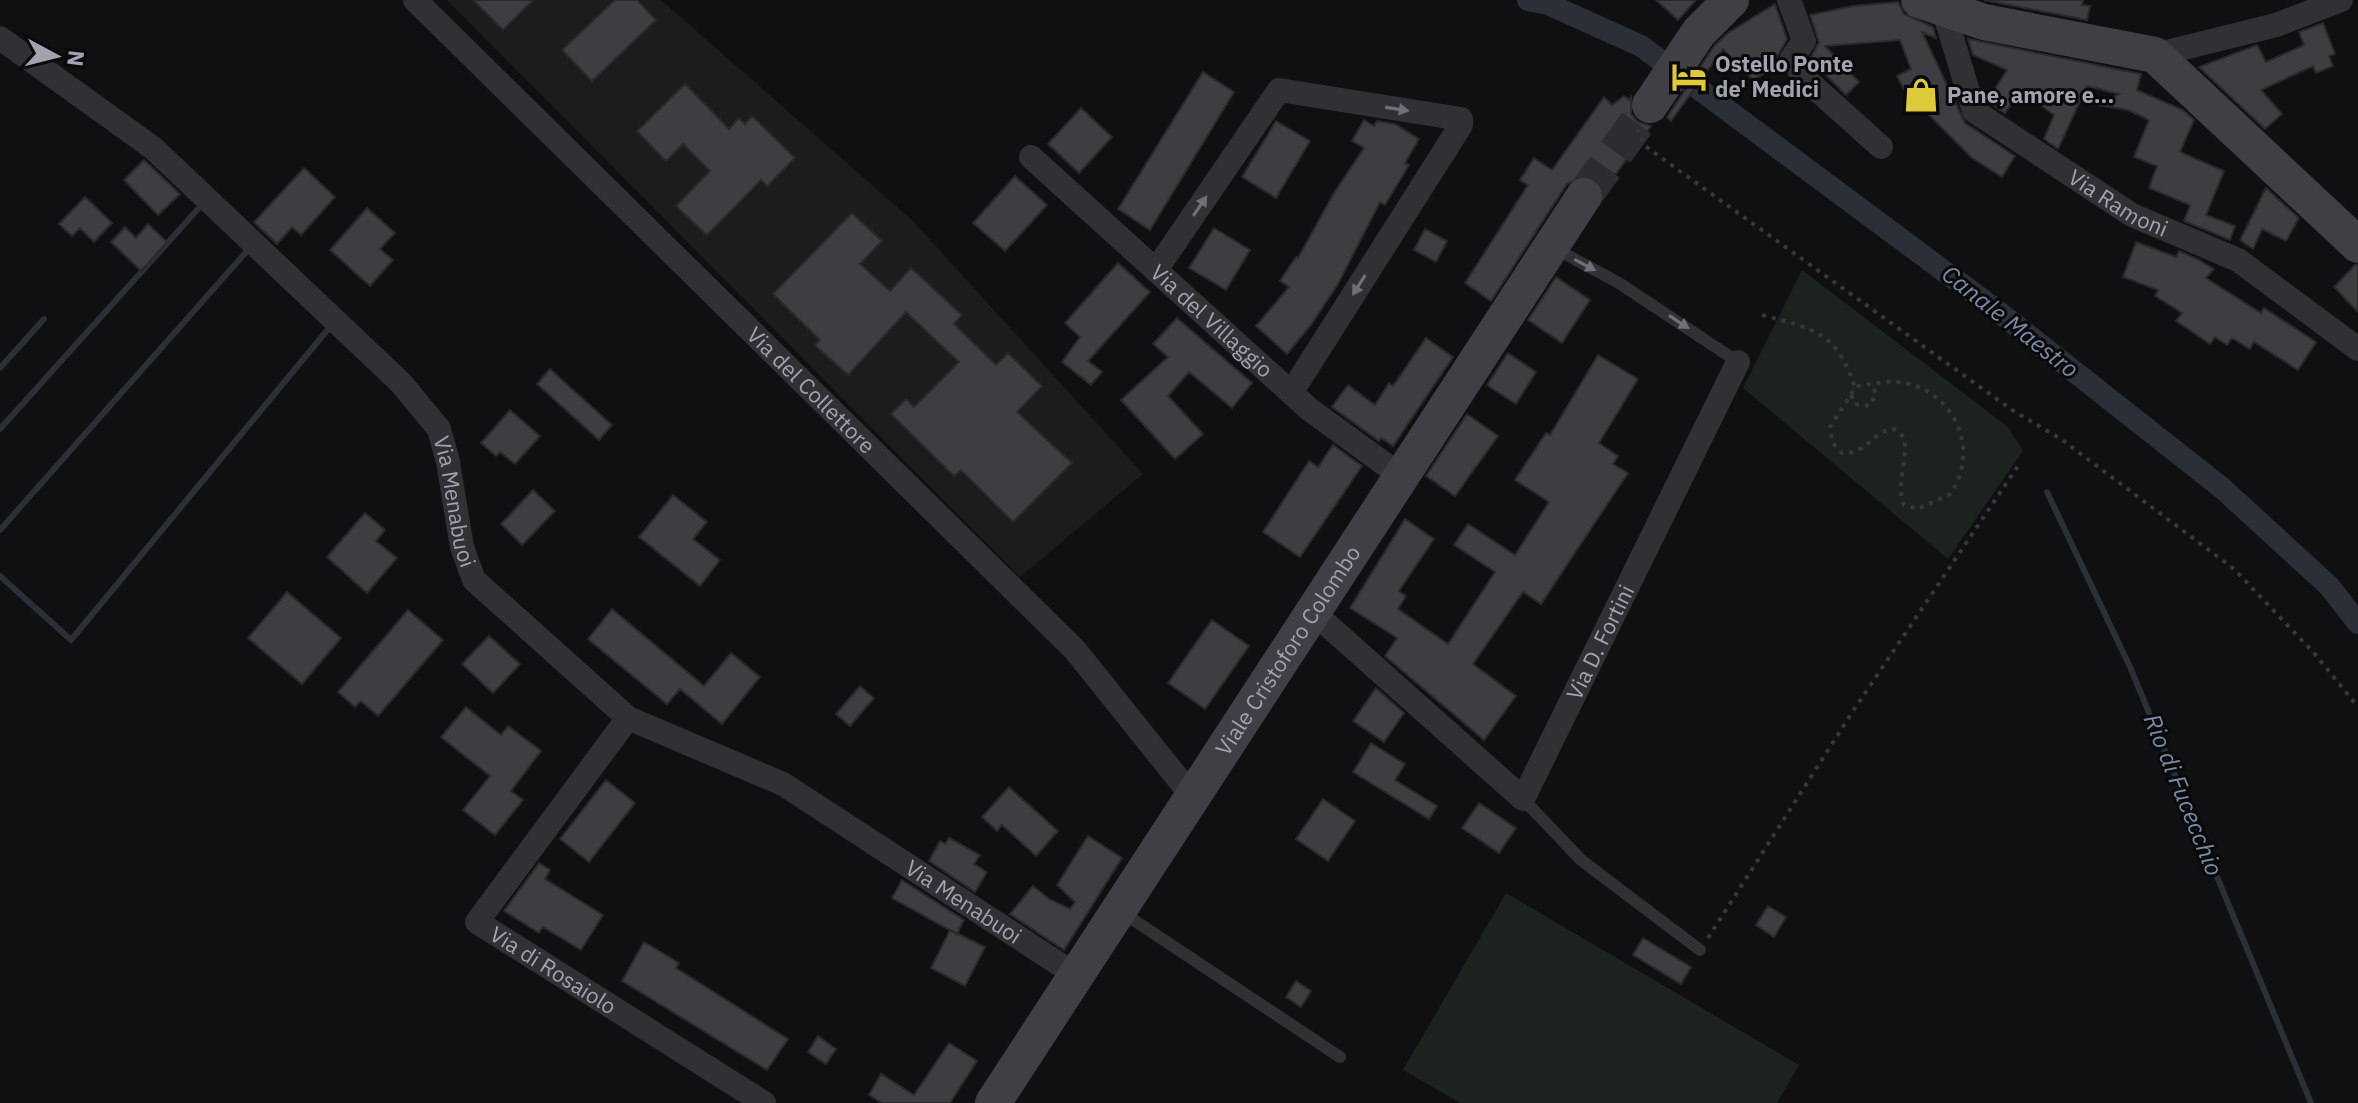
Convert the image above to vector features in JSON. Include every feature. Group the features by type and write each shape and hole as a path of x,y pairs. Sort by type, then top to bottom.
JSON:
{"street":[{"name":"Via del Collettore","path":"415,0 1075,650 1192,796"},
{"path":"1643,115 1699,32 1731,0"},
{"path":"1789,0 1804,41 1792,58 1804,78 1881,147"},
{"path":"1930,2 1984,22 2155,55 2276,25 2341,0"},
{"name":"Via Ramoni","path":"1930,2 1974,111 2132,215 2238,260 2358,349"},
{"name":"Via Menabuoi","path":"0,38 153,148 401,383 439,429 448,462 462,547 474,580 628,718 783,784 1076,975"},
{"path":"2155,55 2358,245"},
{"path":"1156,270 1279,90 1461,119 1461,125 1291,393"},
{"name":"Via del Villaggio","path":"1031,157 1291,393 1401,476"},
{"name":"Viale Cristoforo Colombo","path":"993,1103 1584,196"},
{"name":"Via D. Fortini","path":"1523,799 1738,362"},
{"path":"1313,612 1523,799"},
{"name":"Via di Rosaiolo","path":"628,718 477,922 764,1103"}],"lane":[{"name":"Via D. Fortini","path":"1551,246 1619,283 1738,362"},
{"path":"1523,799 1581,860 1700,950"},
{"path":"1118,910 1340,1057"}],"path":[{"path":"1643,115 1645,146 2012,410 2061,439 2234,569 2314,653 2358,707"},
{"path":"1762,315 1810,327 1834,342 1846,361 1855,388 1830,427 1836,448 1842,453 1858,453 1887,429 1894,429 1906,442 1901,497 1904,505 1918,509 1950,494 1961,468 1963,447 1955,416 1944,402 1918,386 1901,381 1855,388"},
{"path":"1851,395 1855,404 1870,406 1876,393 1871,385"},
{"path":"1700,950 1853,711 2020,463"}],"shaded area":[{"path":"447,0 661,0 913,221 1143,474 1020,577"},
{"path":"1802,270 2008,427 2023,451 1948,559 1743,388"},
{"path":"1506,893 1799,1065 1777,1103 1460,1103 1403,1070"}],"building":[{"path":"473,0 533,0 503,30"},
{"path":"615,0 637,0 656,20 592,81 562,50"},
{"path":"1656,0 1696,0 1678,20"},
{"path":"1984,0 2083,0 2082,5 2090,6 2087,20"},
{"path":"1898,2 1904,14 1933,27 1936,38 1922,32 1965,123 2015,156 2002,177 1972,158 1920,106 1914,109 1897,76 1911,69 1900,40 1825,46 1859,82 1846,95 1810,59 1819,42 1810,15 1853,6"},
{"path":"1775,4 1787,39 1777,57 1779,65 1753,80 1723,49 1671,121 1667,117 1715,45 1728,33"},
{"path":"2323,23 2335,54 2329,56 2333,66 2316,73 2313,66 2261,90 2282,114 2265,129 2199,67 2257,45 2266,62 2304,45 2299,32"},
{"path":"1968,39 2141,74 2137,90 2183,110 2194,120 2180,152 2224,171 2206,215 2235,226 2230,240 2184,221 2190,205 2149,188 2157,166 2134,157 2149,120 2128,110 2097,105 2119,94 2087,86 2058,149 2044,139 2054,115 2020,90 2005,113 1987,101 2007,70 1973,55"},
{"path":"1203,72 1234,92 1150,230 1118,209"},
{"path":"685,84 729,129 739,118 745,124 752,116 795,158 767,186 761,180 707,235 676,206 710,171 683,144 666,161 637,131"},
{"path":"1624,96 1629,100 1631,97 1631,114 1638,122 1651,126 1604,190 1596,179 1586,175 1567,184 1491,301 1465,283 1528,185 1520,180 1534,158 1552,170 1604,97 1612,105"},
{"path":"1081,108 1112,137 1079,173 1048,144"},
{"path":"1364,120 1374,126 1377,121 1395,124 1419,139 1405,163 1409,165 1385,205 1380,202 1338,284 1287,354 1256,326 1289,287 1280,281 1298,258 1334,193 1364,148 1352,141"},
{"path":"1276,121 1310,141 1276,198 1242,177"},
{"path":"144,160 180,194 158,215 124,180"},
{"path":"304,168 335,197 301,235 292,227 277,244 254,222"},
{"path":"1015,176 1047,205 1005,251 973,223"},
{"path":"2266,188 2299,218 2286,241 2262,229 2253,249 2240,240"},
{"path":"85,197 112,223 94,242 80,228 72,236 59,224"},
{"path":"367,208 395,233 380,249 393,260 370,286 330,250"},
{"path":"852,213 882,241 860,264 890,291 911,268 962,315 954,324 996,365 1008,353 1042,386 1017,412 1072,463 1013,522 961,470 954,476 891,414 906,399 914,407 959,362 906,312 848,375 815,345 820,340 773,294"},
{"path":"148,224 167,242 141,271 111,242 125,227 136,238"},
{"path":"1214,228 1250,250 1226,290 1189,268"},
{"path":"1425,229 1447,241 1436,262 1414,250"},
{"path":"2136,242 2176,257 2179,251 2197,259 2214,269 2206,278 2261,313 2264,308 2316,342 2298,370 2254,342 2250,349 2232,338 2227,345 2215,337 2210,344 2176,321 2182,313 2155,296 2158,290 2123,277"},
{"path":"1118,263 1150,292 1088,361 1102,372 1091,385 1062,362 1080,337 1065,323"},
{"path":"2358,265 2358,312 2334,287"},
{"path":"1556,277 1590,300 1562,343 1528,320"},
{"path":"1177,318 1252,383 1232,408 1189,372 1168,396 1203,434 1175,459 1121,400 1168,357 1153,344"},
{"path":"1426,338 1453,357 1393,446 1381,438 1379,441 1332,407 1348,385 1375,405 1389,383 1393,386"},
{"path":"1508,353 1536,372 1516,404 1487,385"},
{"path":"1598,355 1638,379 1599,443 1618,456 1613,464 1628,473 1541,604 1523,592 1473,664 1516,696 1484,740 1385,656 1397,638 1350,608 1405,519 1434,539 1399,591 1406,596 1398,609 1448,644 1495,572 1454,545 1468,524 1515,555 1549,502 1515,480 1546,433 1550,435"},
{"path":"550,369 612,425 599,440 537,384"},
{"path":"510,410 540,436 515,464 500,452 496,456 481,443"},
{"path":"1467,414 1498,436 1455,496 1426,476"},
{"path":"1333,445 1362,466 1300,557 1263,532 1309,461 1318,467"},
{"path":"533,490 555,511 522,545 501,524"},
{"path":"673,495 707,522 693,539 720,560 700,586 639,537"},
{"path":"365,513 385,530 376,541 397,558 367,593 327,557"},
{"path":"287,592 341,638 302,684 248,638"},
{"path":"612,609 704,686 731,653 760,677 722,724 680,689 667,704 588,639"},
{"path":"408,610 443,640 378,716 361,701 355,707 338,692"},
{"path":"1212,620 1249,646 1205,709 1168,683"},
{"path":"489,636 520,664 493,693 462,664"},
{"path":"860,686 874,698 850,726 836,714"},
{"path":"1376,688 1404,713 1384,742 1353,721"},
{"path":"466,707 501,735 508,726 541,751 511,791 523,800 495,835 463,810 490,776 441,737"},
{"path":"1371,743 1405,764 1395,780 1437,806 1429,819 1353,772"},
{"path":"606,780 635,803 589,862 560,839"},
{"path":"1009,787 1058,831 1036,856 1002,825 997,831 982,817"},
{"path":"1323,799 1355,821 1328,861 1296,839"},
{"path":"1479,803 1516,828 1499,853 1462,828"},
{"path":"1088,836 1122,858 1064,950 1010,914 1033,886 1049,899 1070,909 1075,902 1057,885"},
{"path":"949,838 980,855 974,864 987,872 975,892 929,861 940,841 945,844"},
{"path":"539,863 550,870 545,879 603,915 581,950 543,927 539,933 504,911"},
{"path":"902,880 964,920 957,934 892,898"},
{"path":"1768,906 1786,917 1774,937 1756,925"},
{"path":"950,930 985,947 965,986 931,968"},
{"path":"1643,938 1691,967 1681,984 1633,955"},
{"path":"644,942 679,963 676,968 788,1039 767,1070 622,981"},
{"path":"1296,981 1311,991 1301,1007 1286,997"},
{"path":"818,1036 836,1049 826,1064 808,1052"},
{"path":"949,1043 977,1061 950,1103 882,1103 869,1095 881,1074 914,1095"}],"waterway":[{"name":"Canale Maestro","path":"1528,0 1548,4 1641,46 1995,309 2222,488 2329,586 2358,623"},
{"path":"0,429 198,209"},
{"path":"0,530 247,251"},
{"path":"0,368 44,319"},
{"path":"0,576 71,640 329,328"},
{"name":"Rio di Fucecchio","path":"2047,492 2130,667 2311,1103"}],"tunnel":[{"path":"1584,196 1650,105"}],"place":[{"name":"Ostello Ponte de' Medici","path":"1689,77"},
{"name":"Pane, amore e...","path":"1921,95"}]}
